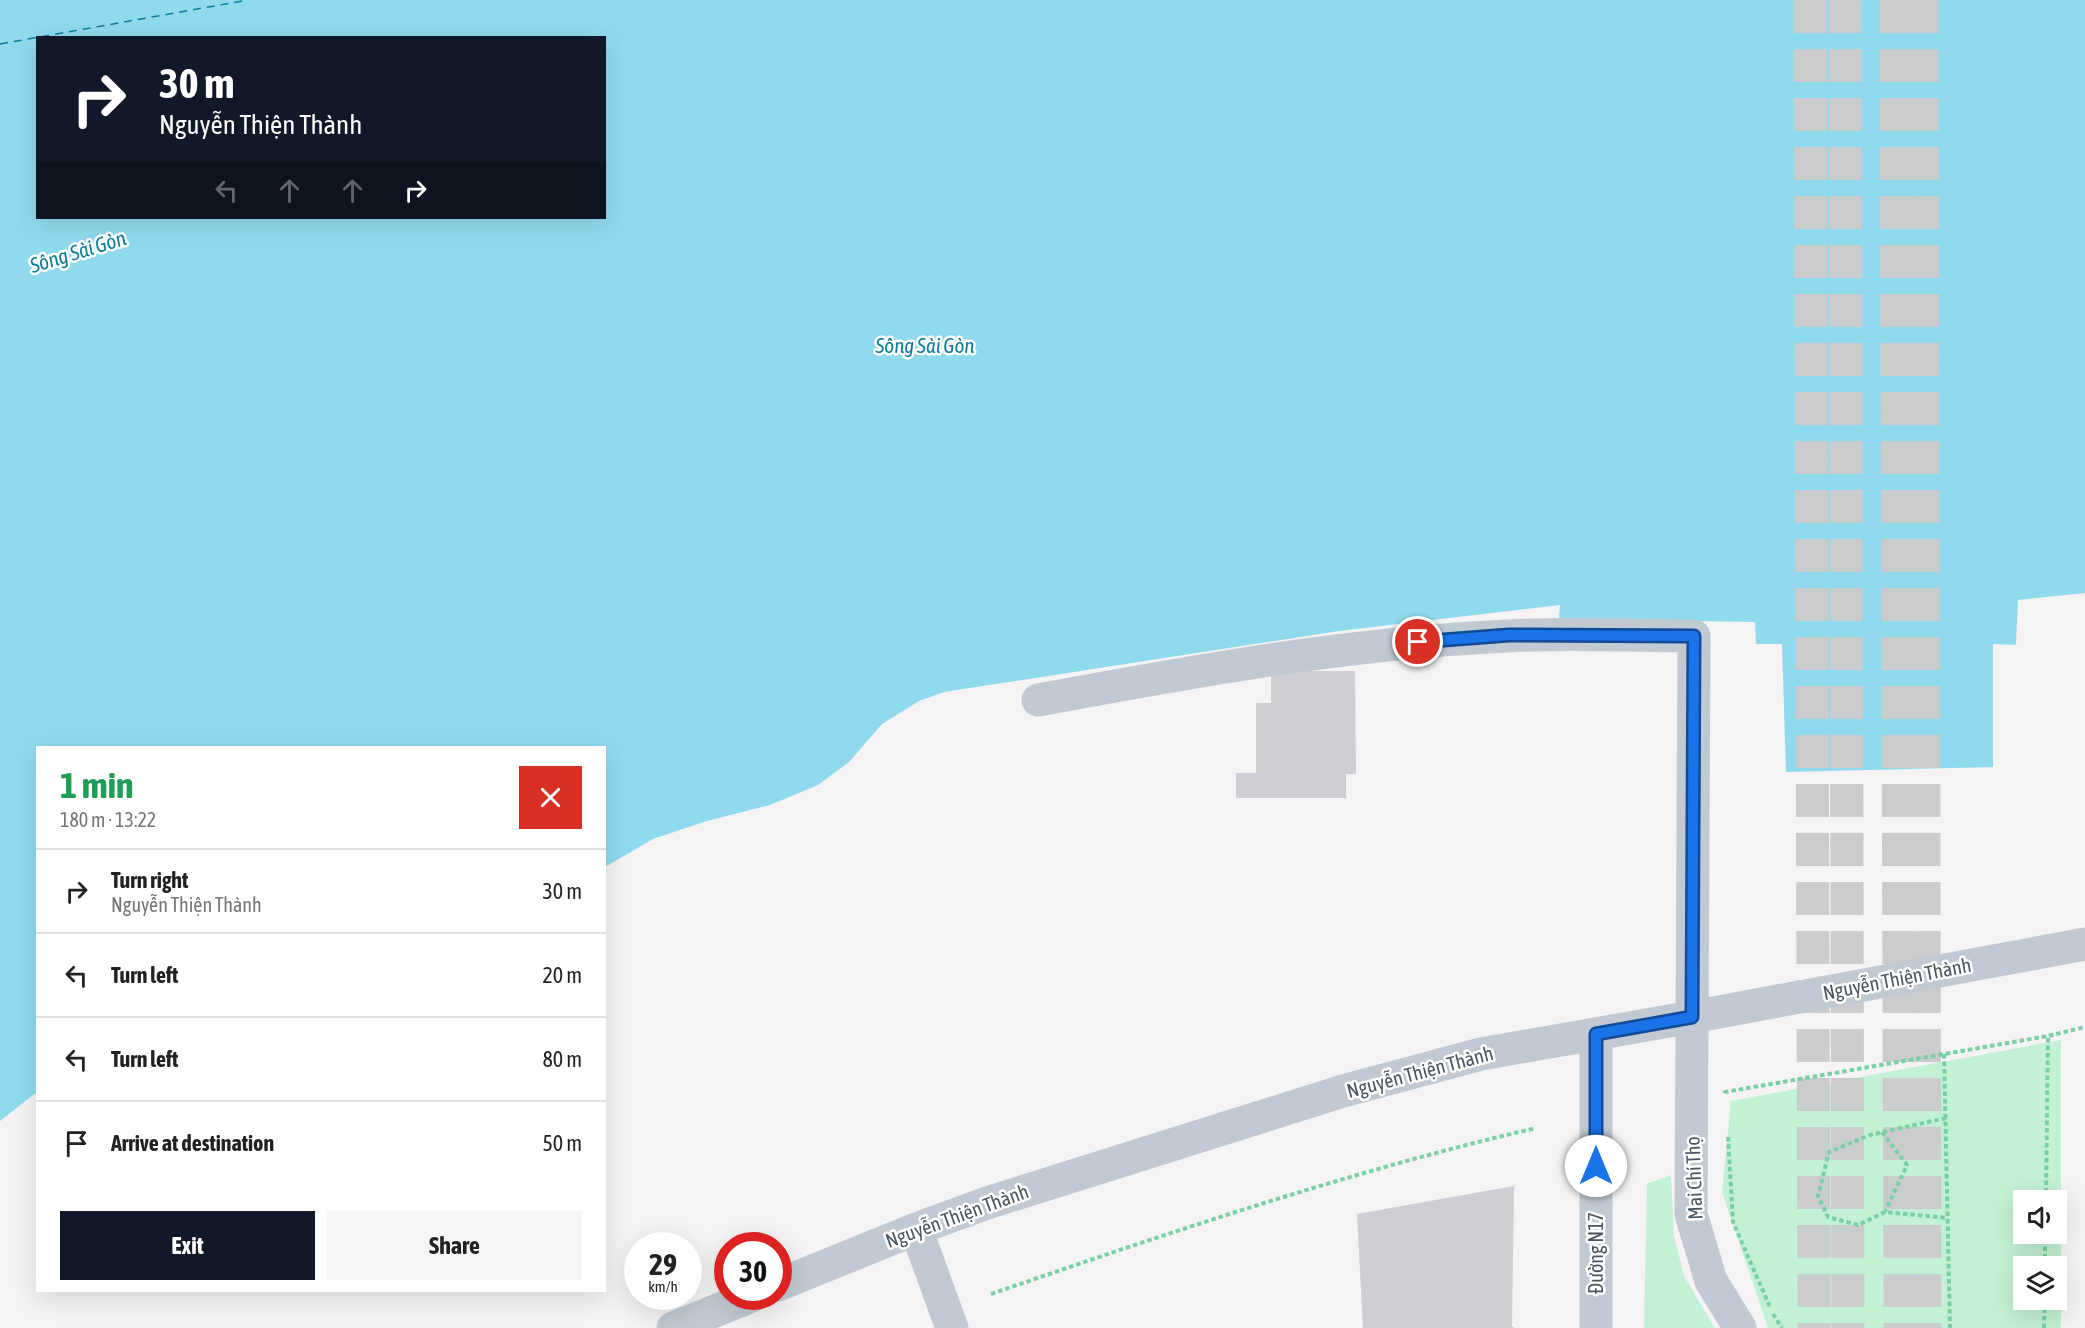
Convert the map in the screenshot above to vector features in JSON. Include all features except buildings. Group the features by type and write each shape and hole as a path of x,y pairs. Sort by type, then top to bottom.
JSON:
{"street":[{"name":"Mai Chí Thọ","path":"1038,700 1235,664 1357,647 1509,635 1694,636 1691,1214 1711,1281 1740,1328"},
{"name":"Nguyễn Thiện Thành","path":"792,1279 916,1229 998,1200 1343,1091 1481,1054 2085,944"},
{"name":"Đường N17","path":"1596,1034 1596,1328"},
{"path":"916,1229 952,1328"},
{"path":"673,1328 717,1310"}],"path":[{"path":"1726,1103 1725,1092 2048,1036 2085,1027"},
{"path":"2046,1190 2048,1036"},
{"path":"1944,1054 1950,1328"},
{"path":"1946,1118 1882,1132 1829,1152 1818,1196 1828,1217 1858,1225 1885,1212 1948,1218"},
{"path":"1727,1127 1733,1222 1774,1318 1782,1328"},
{"path":"991,1294 1203,1222 1371,1171 1536,1128"},
{"path":"1882,1132 1907,1165 1885,1212"},
{"path":"2044,1310 2044,1328"}],"green space":[{"path":"2061,1040 2061,1190 2013,1190 2013,1244 2061,1244 2061,1256 2013,1256 2013,1310 2061,1310 2061,1328 1768,1328 1722,1192 1731,1101"},
{"path":"1671,1175 1674,1236 1684,1276 1715,1328 1644,1328 1647,1184"}],"water":[{"name":"Sông Sài Gòn","path":"0,0 2085,0 2085,593 2018,600 2016,645 1993,644 1993,767 1786,772 1782,644 1756,644 1755,622 1559,619 1560,605 1339,631 944,692 919,701 882,724 849,762 818,785 770,805 707,821 653,839 606,866 606,746 36,746 36,1093 0,1121"}],"ferry route":[{"path":"45,36 248,0"},
{"path":"0,44 36,38"}],"tunnel":[{"path":"1810,0 1814,1328"},
{"path":"1845,0 1848,1328"},
{"path":"1896,0 1900,1328"},
{"path":"1922,0 1925,1328"}],"route":[{"path":"1418,642 1509,635 1694,636 1692,1017 1596,1034 1596,1166"}]}
